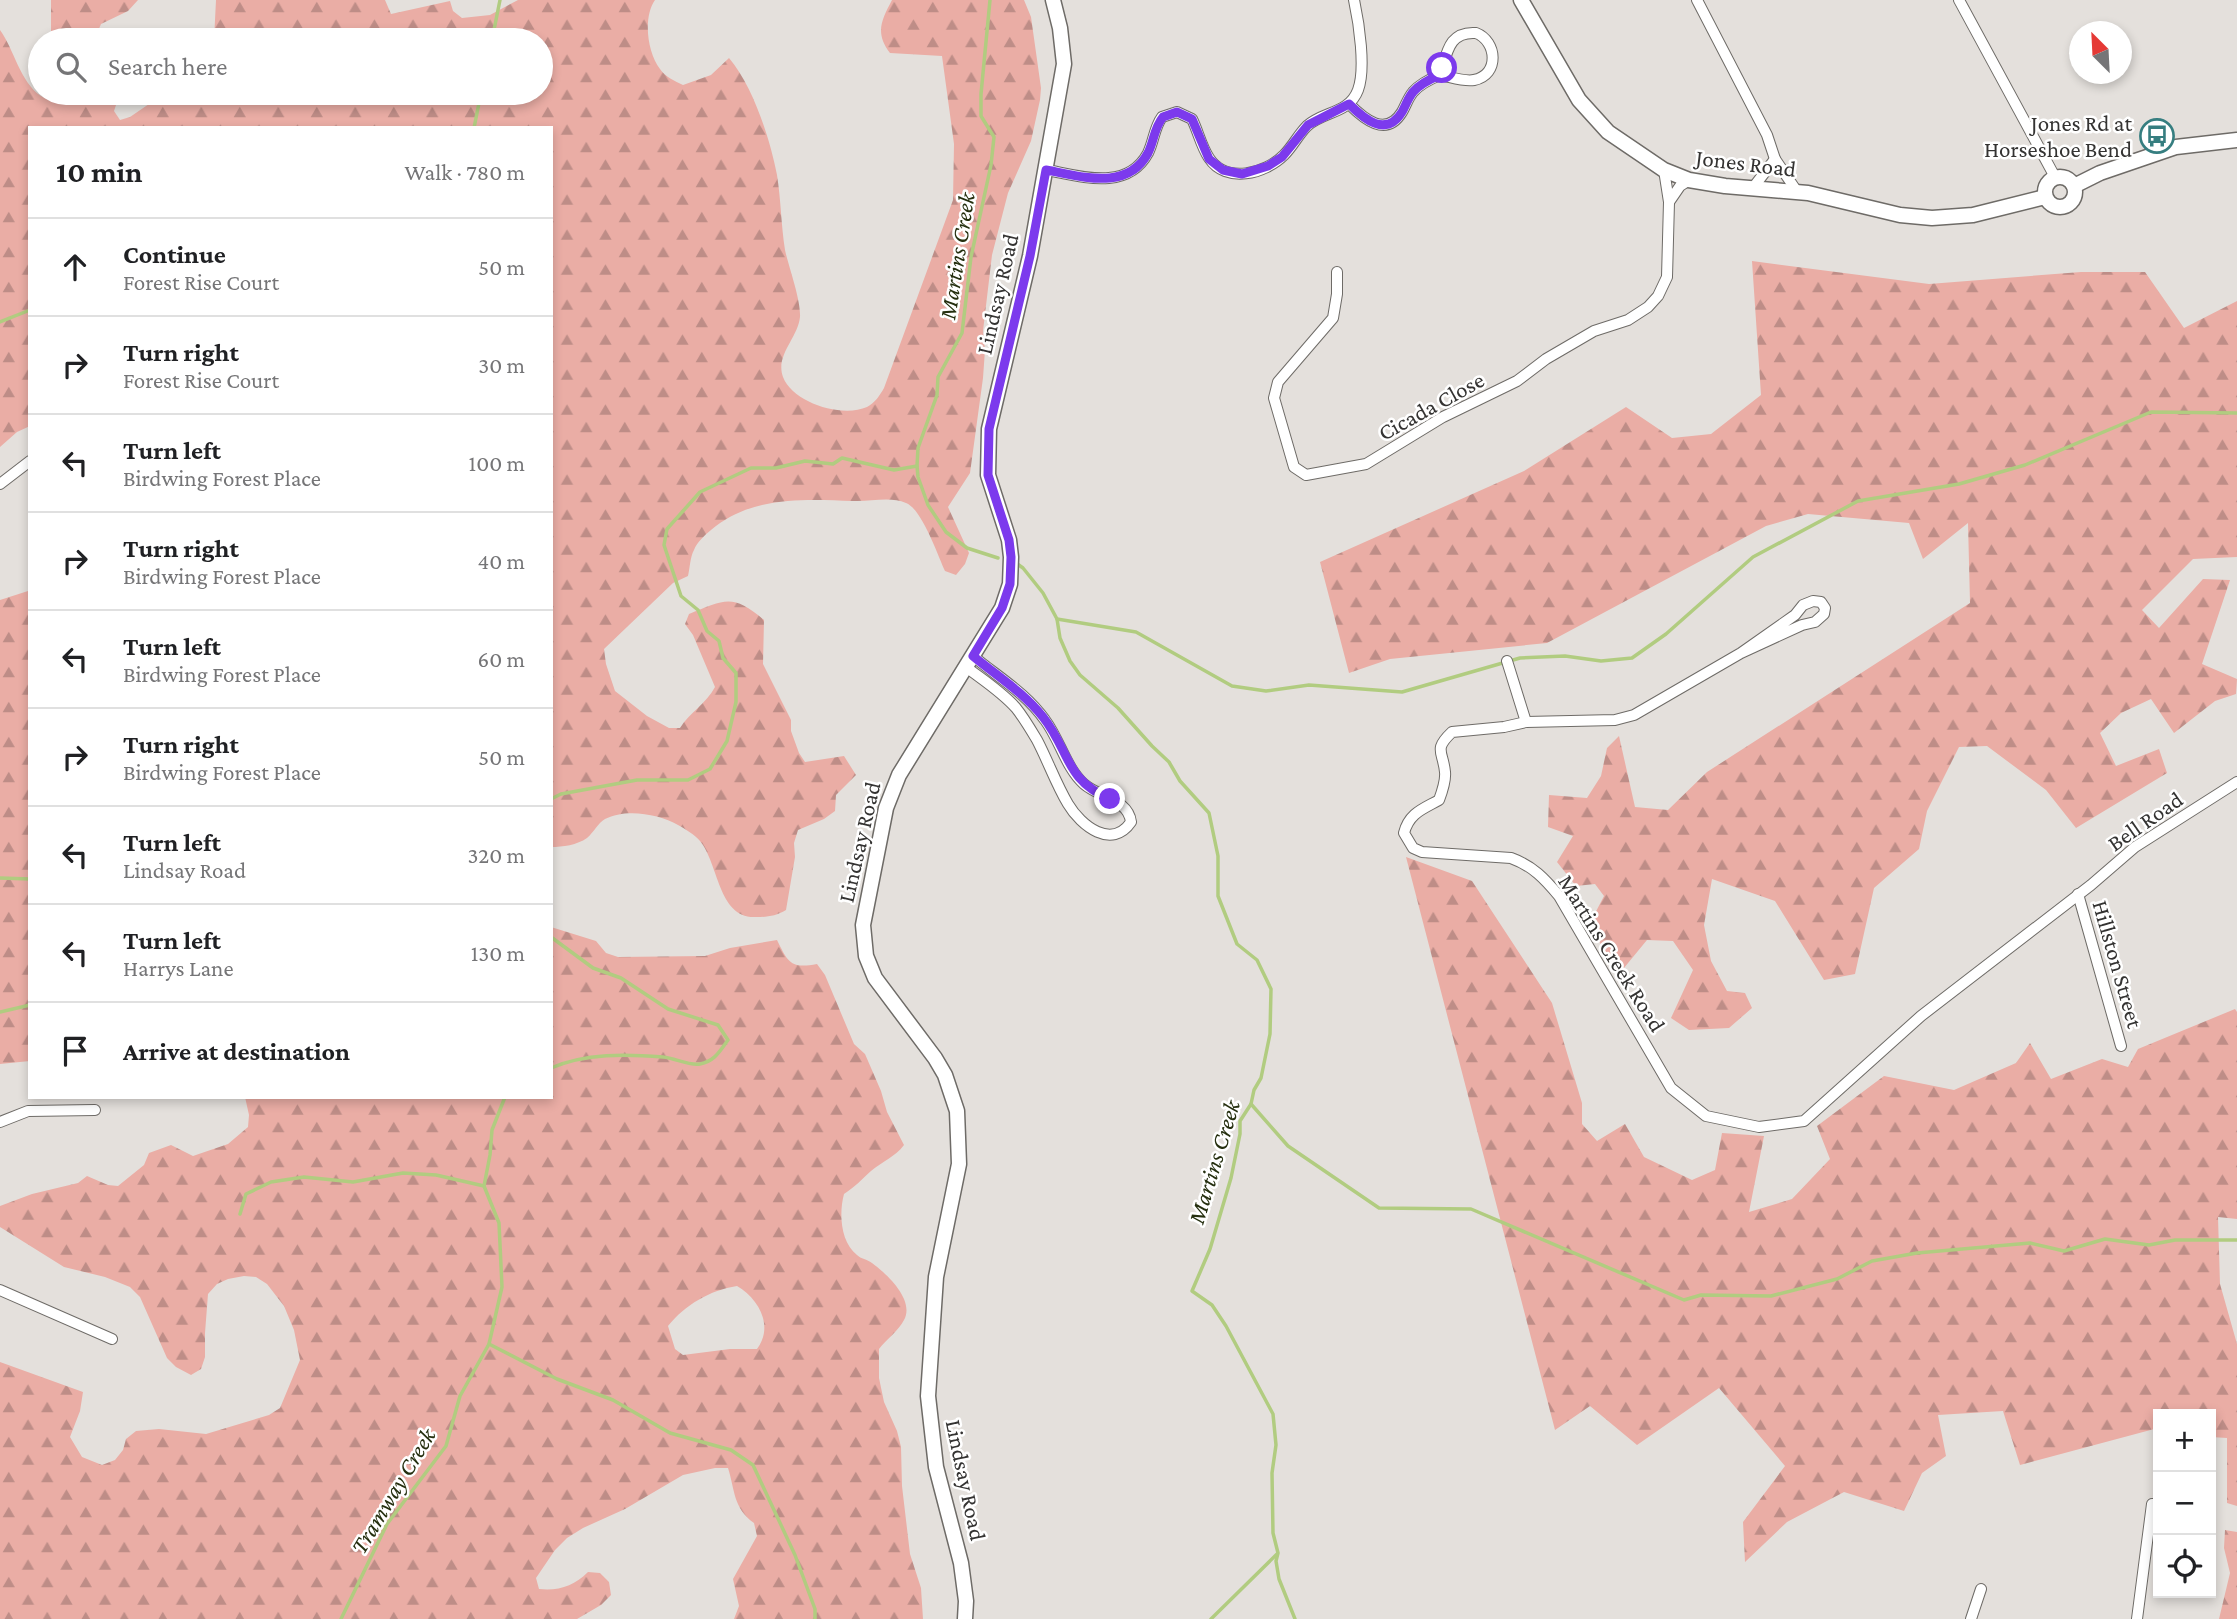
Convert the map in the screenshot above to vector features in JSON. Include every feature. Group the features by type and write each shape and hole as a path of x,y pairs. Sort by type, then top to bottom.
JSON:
{"street":[{"name":"Lindsay Road","path":"965,1619 966,1601 961,1563 936,1467 928,1396 936,1277 958,1164 957,1111 945,1075 935,1058 875,978 863,940 866,910 891,791 915,744 1002,608 1010,584 1009,540 988,475 989,429 1030,256 1064,64 1060,28 1053,0"},
{"path":"1046,170 1098,179 1112,179 1124,175 1143,162 1163,117 1177,112 1192,119 1203,147 1216,167 1242,174 1256,172 1282,157 1308,125 1349,104 1359,88 1361,75 1354,0"},
{"name":"Jones Road","path":"1521,0 1578,100 1608,132 1664,170 1689,180 1798,193 1900,215 1932,218 1981,214 2045,197"},
{"path":"1698,0 1767,135 1775,159 1798,193"},
{"path":"1959,0 2055,177"},
{"path":"1349,104 1377,125 1393,122 1411,94 1419,86 1440,75 1466,80 1482,77 1493,61 1493,53 1486,39 1470,33 1457,36 1448,46 1440,75"},
{"path":"2074,186 2099,173 2176,147 2237,140"},
{"path":"1752,189 1775,159"},
{"name":"Cicada Close","path":"1337,272 1333,318 1278,382 1274,398 1294,467 1306,475 1366,464 1443,417 1517,381 1546,359 1594,331 1628,320 1648,307 1658,296 1667,277 1669,202 1664,170"},
{"path":"2055,177 2066,178 2074,186 2074,197 2065,206 2053,206 2045,197 2046,185 2055,177"},
{"path":"1669,202 1689,180"},
{"path":"0,484 28,463"},
{"name":"Martins Creek Road","path":"1741,653 1802,625 1815,622 1824,614 1825,608 1821,602 1813,601 1803,605 1795,615 1741,653 1634,715 1615,720 1526,722 1452,732 1443,741 1439,752 1446,777 1439,800 1421,808 1406,824 1404,833 1408,843 1422,852 1511,858 1533,868 1546,880 1559,896 1671,1088 1706,1116 1759,1127 1804,1121 1921,1016 2078,894"},
{"path":"1507,661 1526,722"},
{"path":"969,662 1023,695 1044,719 1078,779 1094,792 1124,805 1130,814 1131,822 1124,832 1112,836 1100,833 1081,820 1069,806 1035,737 1017,709 969,662"},
{"name":"Bell Road","path":"2078,894 2136,848 2237,782"},
{"name":"Hillston Street","path":"2078,894 2121,1046"},
{"path":"0,1122 28,1111 95,1111"},
{"path":"0,1290 112,1339"},
{"path":"2137,1619 2152,1504"},
{"path":"1971,1619 1981,1589"}],"green space":[{"path":"51,0 138,0 128,11 101,24 99,28 51,28"},
{"path":"216,0 385,0 391,14 450,1 453,11 462,18 490,15 518,0 655,0 649,16 648,34 652,53 665,74 683,85 711,75 729,58 753,98 774,161 785,250 800,310 798,325 782,361 783,377 788,386 807,401 845,411 867,407 884,388 953,200 954,144 942,56 890,53 881,33 885,14 892,0 1024,0 1031,17 1041,88 1040,100 1031,141 1008,193 992,255 983,331 983,378 970,473 948,507 969,553 965,564 956,575 945,571 918,514 912,507 900,501 797,500 760,505 727,519 706,534 693,553 688,576 673,583 604,649 615,691 647,716 669,728 680,728 715,687 693,635 685,624 689,614 711,605 728,602 744,606 764,620 763,664 791,720 791,731 799,753 805,762 844,756 856,775 836,795 835,811 798,830 786,910 772,916 756,917 743,915 734,909 721,888 700,841 684,828 662,818 632,813 613,816 603,821 583,840 553,847 553,126 28,126 28,427 17,432 0,447 0,30 28,82 28,105 116,105 114,111 120,120 130,117 148,105 553,105 553,28 215,28"},
{"path":"1752,261 1929,284 2081,272 2145,272 2184,328 2237,301 2237,557 2193,559 2142,610 2159,628 2203,579 2230,580 2202,664 2237,679 2236,694 2215,701 2174,733 2151,699 2121,713 2100,733 2116,766 2159,749 2167,773 2076,828 2046,790 1987,746 1959,747 1927,811 1919,849 1874,888 1855,974 1824,980 1775,901 1712,879 1704,925 1711,961 1727,991 1745,993 1752,1008 1729,1028 1689,1030 1671,1018 1693,970 1673,941 1647,940 1619,974 1589,925 1604,896 1595,884 1576,886 1557,862 1573,836 1548,827 1549,795 1587,798 1601,776 1607,748 1619,736 1635,807 1668,810 1707,772 1970,603 1968,523 1923,559 1909,523 1808,514 1766,526 1547,643 1390,659 1349,673 1320,562 1524,471 1626,407 1672,438 1711,434 1761,395"},
{"path":"28,591 28,1061 0,1064 0,600"},
{"path":"1406,857 1472,881 1552,1003 1582,1103 1582,1124 1597,1141 1625,1124 1644,1157 1692,1180 1715,1170 1722,1133 1764,1136 1749,1212 1792,1199 1830,1159 1817,1126 1884,1076 1954,1090 2016,1063 2030,1043 2051,1079 2102,1059 2128,1067 2138,1049 2235,1009 2237,1012 2237,1219 2218,1217 2220,1284 2237,1344 2237,1506 2227,1503 2227,1438 2216,1437 2216,1409 2153,1409 2153,1429 2020,1465 2003,1411 1938,1415 1946,1456 1922,1473 1904,1511 1844,1492 1787,1522 1745,1562 1743,1522 1785,1466 1719,1388 1637,1445 1590,1406 1555,1430"},
{"path":"553,928 596,941 606,953 618,957 705,956 730,948 777,940 791,962 801,965 817,964 825,975 854,1044 865,1054 887,1112 904,1145 844,1194 841,1218 844,1235 851,1249 885,1274 898,1288 906,1304 902,1324 879,1349 879,1378 884,1402 901,1447 902,1486 910,1554 921,1588 923,1619 734,1619 739,1606 733,1579 757,1536 754,1523 738,1505 728,1468 715,1468 683,1475 625,1509 583,1528 555,1550 536,1578 539,1589 566,1587 588,1572 600,1573 609,1582 611,1595 601,1605 577,1619 0,1619 0,1362 83,1392 80,1411 70,1437 82,1457 102,1465 115,1460 123,1450 126,1439 136,1431 159,1429 206,1434 269,1415 280,1408 300,1360 294,1330 284,1306 267,1284 256,1277 244,1276 217,1284 208,1294 205,1357 201,1369 191,1375 176,1367 167,1358 140,1297 130,1287 105,1277 64,1267 0,1227 0,1206 32,1194 78,1183 87,1176 108,1185 118,1186 144,1165 149,1153 171,1145 193,1156 228,1144 248,1127 245,1099 553,1099","holes":["737,1286 752,1298 764,1322 762,1340 757,1349 730,1349 683,1355 675,1349 668,1326 682,1311 717,1291"]},
{"path":"2225,1530 2237,1532 2237,1619 2219,1619 2230,1573 2224,1548"}],"waterway":[{"path":"494,28 500,0"},
{"name":"Martins Creek","path":"990,0 981,116 994,137 991,165 971,257 962,333 938,377 937,395 918,448 917,466 928,505 946,532 967,548 998,558"},
{"path":"474,126 479,105"},
{"path":"0,322 28,311"},
{"path":"1057,619 1136,632 1232,686 1266,691 1309,685 1402,692 1520,658 1565,656 1601,661 1632,658 1666,634 1753,557 1858,501 1959,484 2025,465 2151,412 2237,413"},
{"path":"553,798 561,794 637,780 688,780 710,769 727,741 736,702 736,673 723,658 719,641 707,631 698,610 681,596 664,545 667,529 700,492 751,468 776,468 805,461 833,464 842,458 894,470 917,466"},
{"name":"Martins Creek","path":"1016,563 1043,593 1057,619 1060,638 1070,661 1080,675 1118,708 1169,762 1180,781 1209,813 1218,856 1218,896 1237,944 1257,960 1271,989 1270,1034 1261,1078 1254,1090 1251,1104 1240,1121 1231,1178 1210,1249 1192,1291 1212,1305 1226,1326 1273,1414 1276,1445 1272,1473 1273,1533 1278,1553 1276,1561 1279,1579 1295,1619"},
{"path":"0,878 28,879"},
{"name":"Tramway Creek","path":"553,938 593,968 621,978 668,1009 718,1025 728,1040 720,1052 700,1064 663,1057 621,1055 592,1057 553,1067"},
{"path":"0,1012 28,1005"},
{"name":"Tramway Creek","path":"341,1619 387,1524 446,1446 460,1396 489,1344 502,1287 499,1223 484,1186 492,1130 504,1099"},
{"path":"1251,1104 1288,1146 1379,1208 1471,1209 1684,1300 1701,1295 1771,1296 1837,1279 1872,1261 1917,1253 2030,1243 2064,1251 2105,1239 2149,1245 2175,1240 2237,1240"},
{"path":"240,1214 246,1194 271,1182 304,1177 353,1182 403,1173 436,1175 484,1186"},
{"path":"489,1344 557,1379 613,1400 670,1433 731,1450 753,1465 795,1555 815,1609 815,1619"},
{"path":"1211,1619 1277,1554"}],"place":[{"name":"Jones Rd at Horseshoe Bend","path":"2157,136"}],"route":[{"path":"1110,799 1094,792 1078,779 1044,719 1023,695 973,656 1002,608 1012,572 1009,540 988,475 989,429 1030,256 1046,170 1098,179 1112,179 1124,175 1143,162 1150,150 1158,123 1163,117 1177,112 1192,119 1209,159 1216,167 1242,174 1256,172 1282,157 1308,125 1349,104 1361,117 1377,125 1393,122 1404,110 1411,94 1419,86 1440,75 1442,68"}]}
